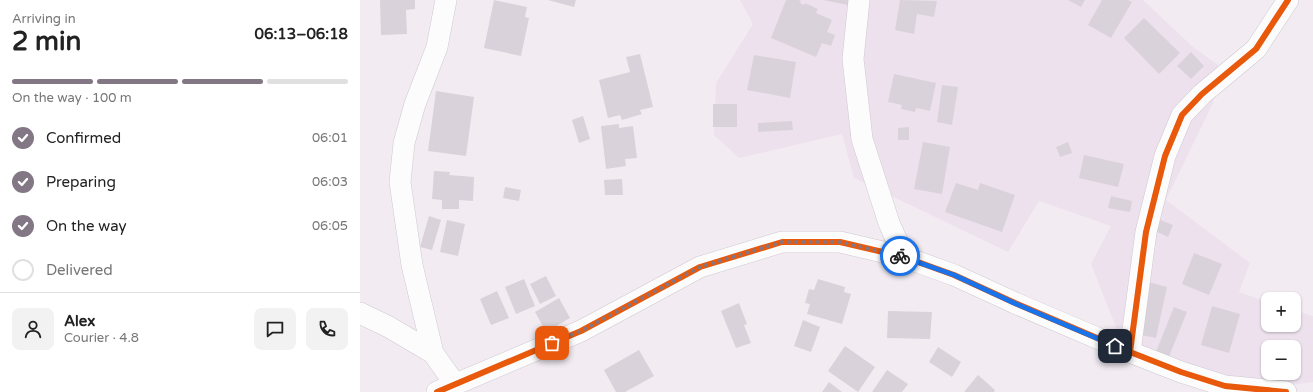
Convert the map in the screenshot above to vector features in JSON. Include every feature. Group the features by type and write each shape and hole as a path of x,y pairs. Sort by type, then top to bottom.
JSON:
{"street":[{"path":"446,0 436,47 404,143 400,182 412,265 433,353 446,388 480,382 581,331 700,267 782,242 840,242 904,257 954,275 1014,303 1181,372 1225,386 1286,392"},
{"path":"859,0 853,59 862,139 889,223 904,257"},
{"path":"1130,352 1146,232 1165,156 1182,115 1202,94 1256,49 1288,0"},
{"path":"360,313 389,327 433,353"}],"shaded area":[{"path":"740,0 1143,0 1192,46 1218,65 1213,103 1166,200 1250,263 1239,292 1261,300 1261,332 1301,332 1301,312 1313,316 1313,382 1240,392 1213,392 1131,365 1091,264 1111,226 1039,201 1008,252 854,178 842,134 739,158 714,135 716,83 753,24"}],"building":[{"path":"380,0 415,0 415,9 406,10 407,34 381,35"},
{"path":"494,0 527,7 525,17 529,18 521,56 484,48"},
{"path":"548,0 576,0 574,7"},
{"path":"786,0 801,1 800,3 804,5 805,3 818,9 816,13 832,20 827,32 835,35 831,46 822,43 816,57 771,38"},
{"path":"823,0 849,0 848,5"},
{"path":"900,0 937,1 934,17 917,14 914,34 895,30"},
{"path":"1068,0 1085,0 1081,7"},
{"path":"1102,0 1128,0 1132,2 1111,38 1088,25"},
{"path":"1144,18 1180,53 1159,74 1124,38"},
{"path":"1191,52 1204,66 1191,79 1177,66"},
{"path":"640,54 653,107 640,110 642,114 622,120 620,115 608,118 599,80 630,72 626,57"},
{"path":"754,55 796,62 790,98 747,90"},
{"path":"894,74 936,83 930,111 916,108 915,112 901,109 902,105 888,102"},
{"path":"942,85 958,87 952,125 937,122"},
{"path":"436,91 474,97 466,156 428,151"},
{"path":"713,104 737,104 737,127 713,127"},
{"path":"583,116 590,139 579,143 572,120"},
{"path":"792,121 793,130 758,132 758,123"},
{"path":"619,124 619,128 633,126 637,158 625,159 626,166 606,169 601,126"},
{"path":"909,127 909,140 898,140 898,128"},
{"path":"923,142 950,147 942,194 914,189"},
{"path":"1068,142 1072,153 1060,157 1056,147"},
{"path":"1084,155 1124,164 1118,187 1079,178"},
{"path":"434,171 450,172 449,175 474,177 473,201 459,200 459,209 442,209 442,200 432,199"},
{"path":"622,179 623,195 605,195 604,180"},
{"path":"956,183 978,190 980,183 1015,195 1002,232 945,212"},
{"path":"505,187 521,190 519,201 503,198"},
{"path":"1111,196 1132,201 1130,212 1108,208"},
{"path":"429,216 441,220 432,250 420,247"},
{"path":"1158,219 1173,225 1168,237 1153,230"},
{"path":"447,220 465,224 458,256 440,252"},
{"path":"1194,253 1222,264 1209,295 1182,284"},
{"path":"546,276 556,296 540,304 530,284"},
{"path":"524,279 535,306 516,314 505,287"},
{"path":"818,279 845,287 844,292 851,294 842,324 807,314 810,304 805,303 809,289 814,290"},
{"path":"1148,282 1167,287 1156,338 1137,334"},
{"path":"497,291 509,318 491,325 480,299"},
{"path":"559,298 570,318 546,332 535,312"},
{"path":"739,303 747,324 744,325 751,343 736,348 721,311"},
{"path":"1212,306 1240,314 1229,353 1201,345"},
{"path":"1174,307 1187,312 1168,359 1155,354"},
{"path":"888,311 932,312 930,339 887,338"},
{"path":"803,320 820,327 811,352 794,346"},
{"path":"845,346 875,367 858,392 828,371"},
{"path":"938,347 961,362 952,377 929,362"},
{"path":"639,350 654,376 625,392 616,392 604,370"},
{"path":"887,370 908,384 902,392 872,392"},
{"path":"978,375 995,390 994,392 964,392"},
{"path":"829,382 842,392 822,392"}],"cycle path":[{"path":"1130,352 1146,232 1165,156 1182,115 1202,94 1256,49 1288,0"},
{"path":"437,392 581,331 700,267 782,242 840,242 904,257 954,275 1015,303 1181,372 1225,386 1286,392"}],"way so far":[{"path":"552,343 581,331 700,267 782,242 840,242 900,256"}],"route":[{"path":"900,256 954,275 1014,303 1115,346"}]}
